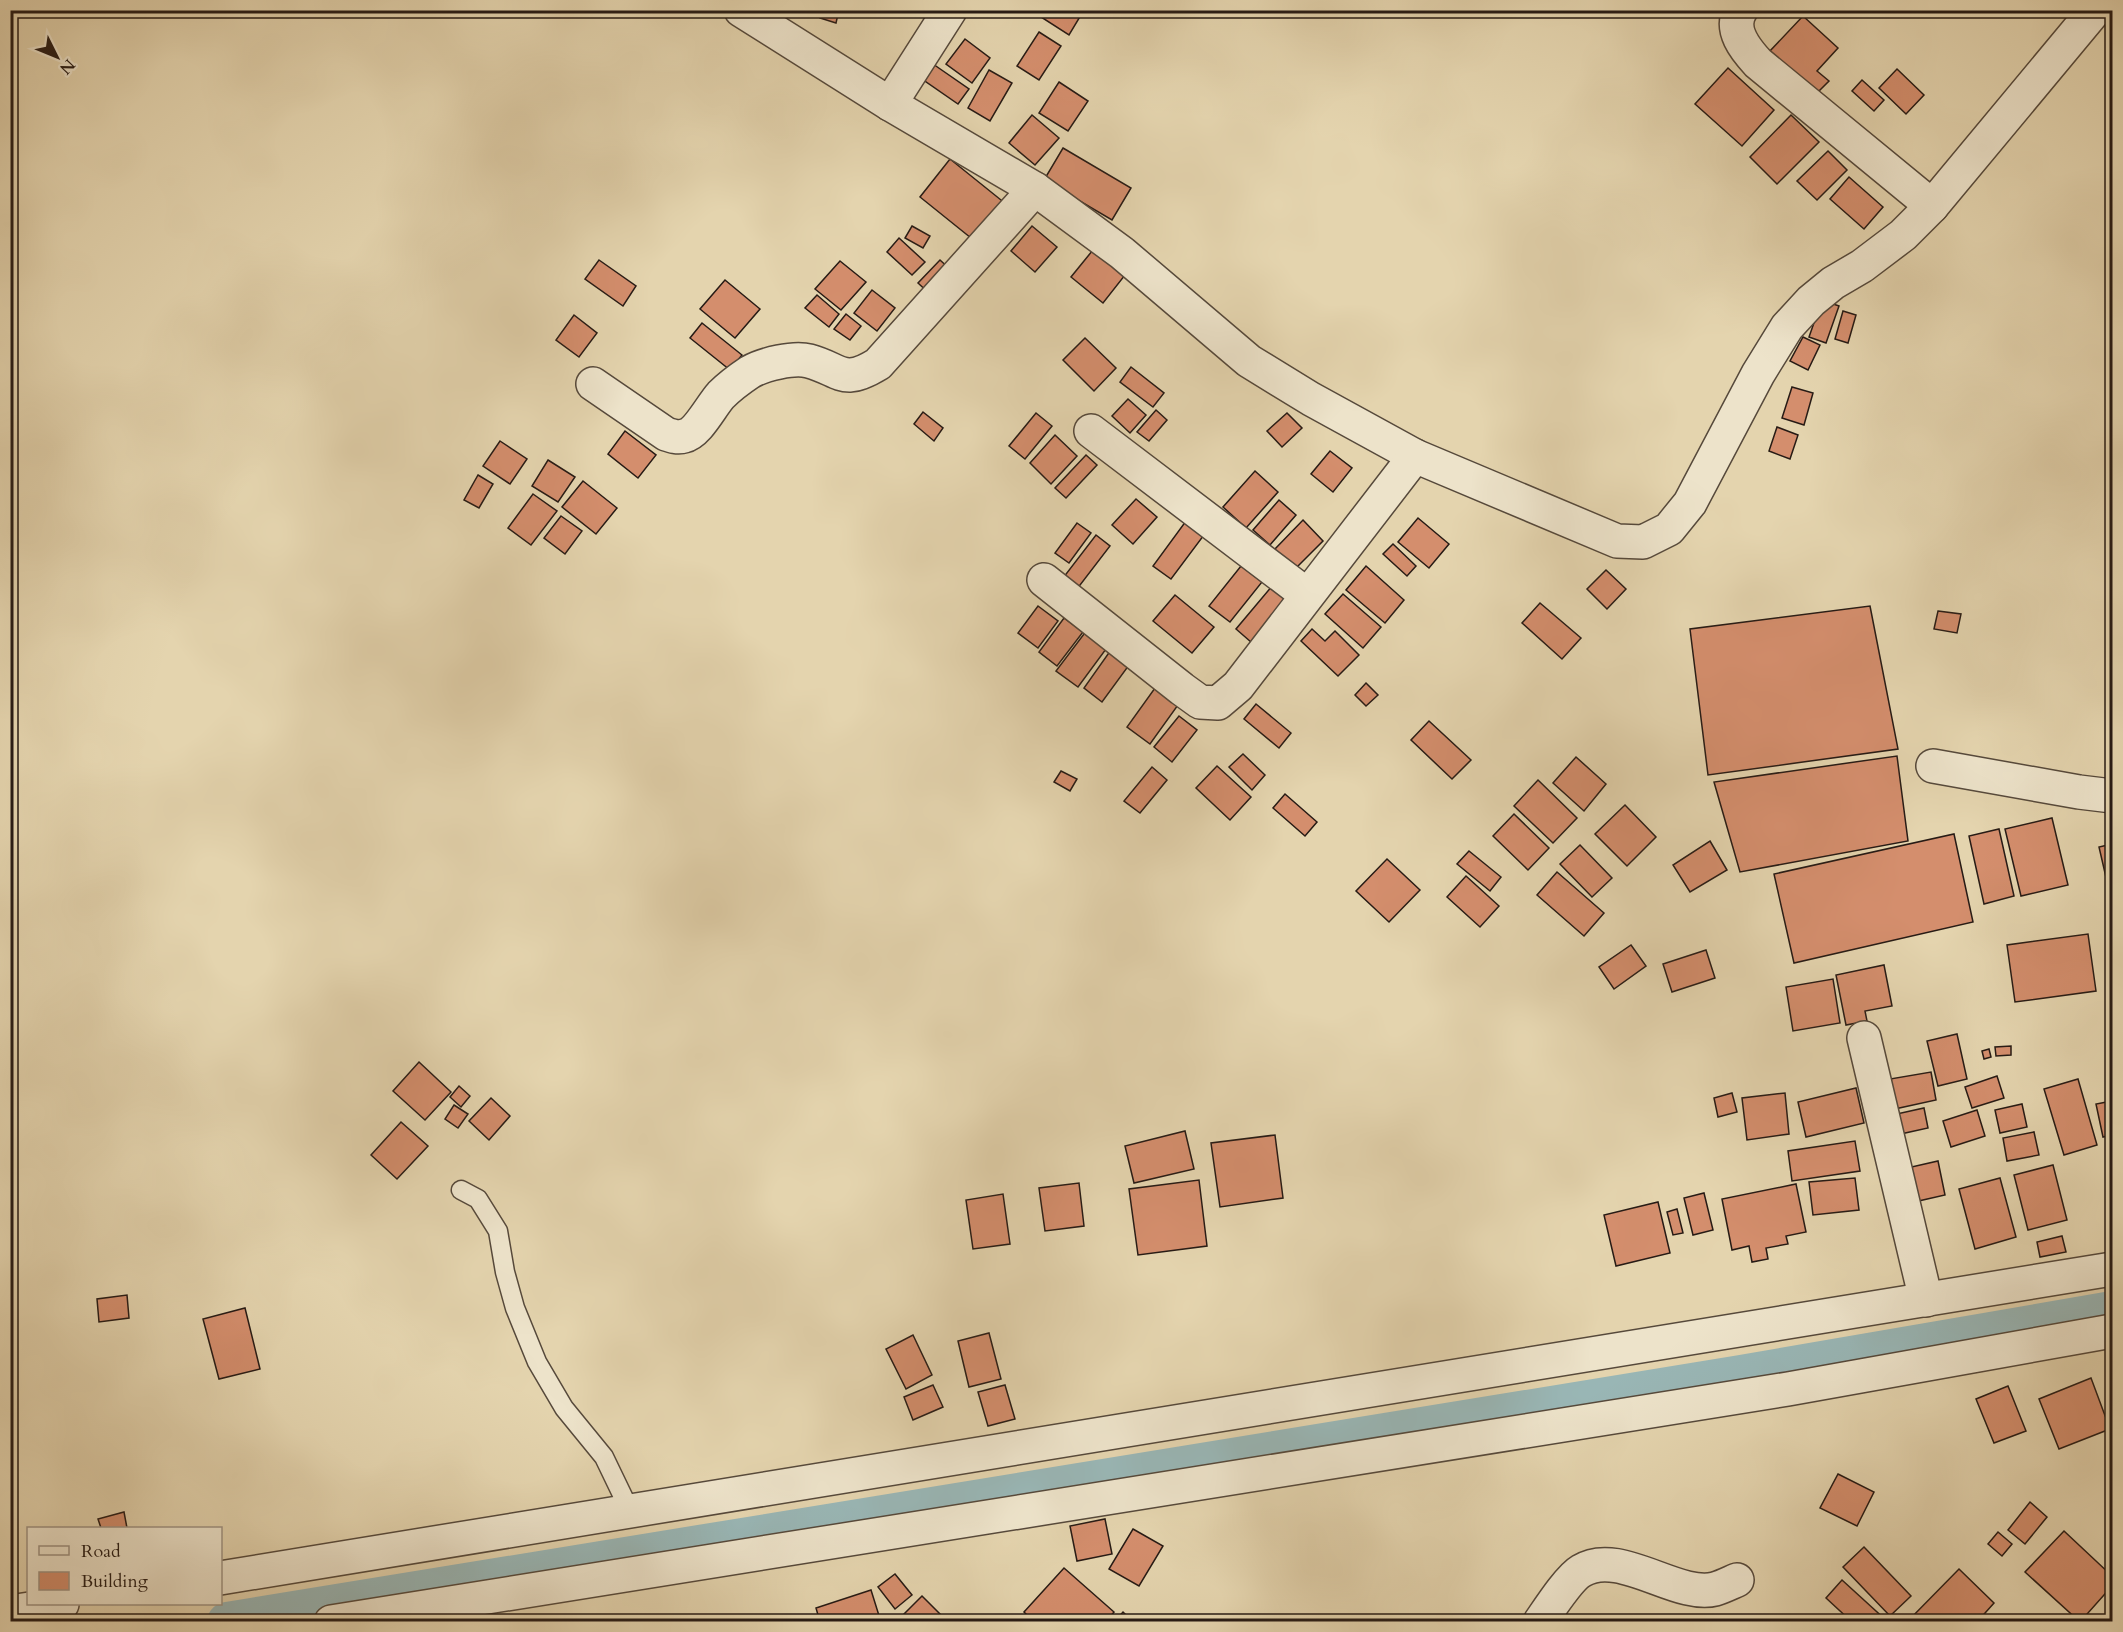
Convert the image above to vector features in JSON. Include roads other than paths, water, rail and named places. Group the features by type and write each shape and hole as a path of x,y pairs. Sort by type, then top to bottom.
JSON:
{"street":[{"path":"741,10 890,104 1035,189 1122,253 1249,361 1311,399 1415,456 1617,541 1643,542 1669,529 1690,503 1758,374 1787,327 1811,301 1833,283 1862,266 1932,206 2095,10"},
{"path":"890,104 950,10"},
{"path":"1741,10 1738,14 1737,30 1744,48 1751,56 1932,206"},
{"path":"594,384 666,434 675,437 686,436 722,394 752,371 785,361 808,361 842,375 862,374 878,364 1035,189"},
{"path":"1091,430 1308,595"},
{"path":"1044,580 1200,702 1218,702 1238,686 1415,456"},
{"path":"1933,765 2112,796"},
{"path":"1864,1038 1926,1300"},
{"path":"222,1578 2112,1269"},
{"path":"331,1622 1788,1389 2112,1331"},
{"path":"1540,1622 1580,1571 1599,1563 1648,1573 1683,1587 1714,1590 1737,1580"},
{"path":"10,1612 56,1605"}],"lane":[{"path":"461,1190 478,1199 498,1231 505,1272 515,1308 537,1362 564,1408 604,1456 630,1511"}],"waterway":[{"path":"227,1622 1741,1375 2112,1311"}]}
